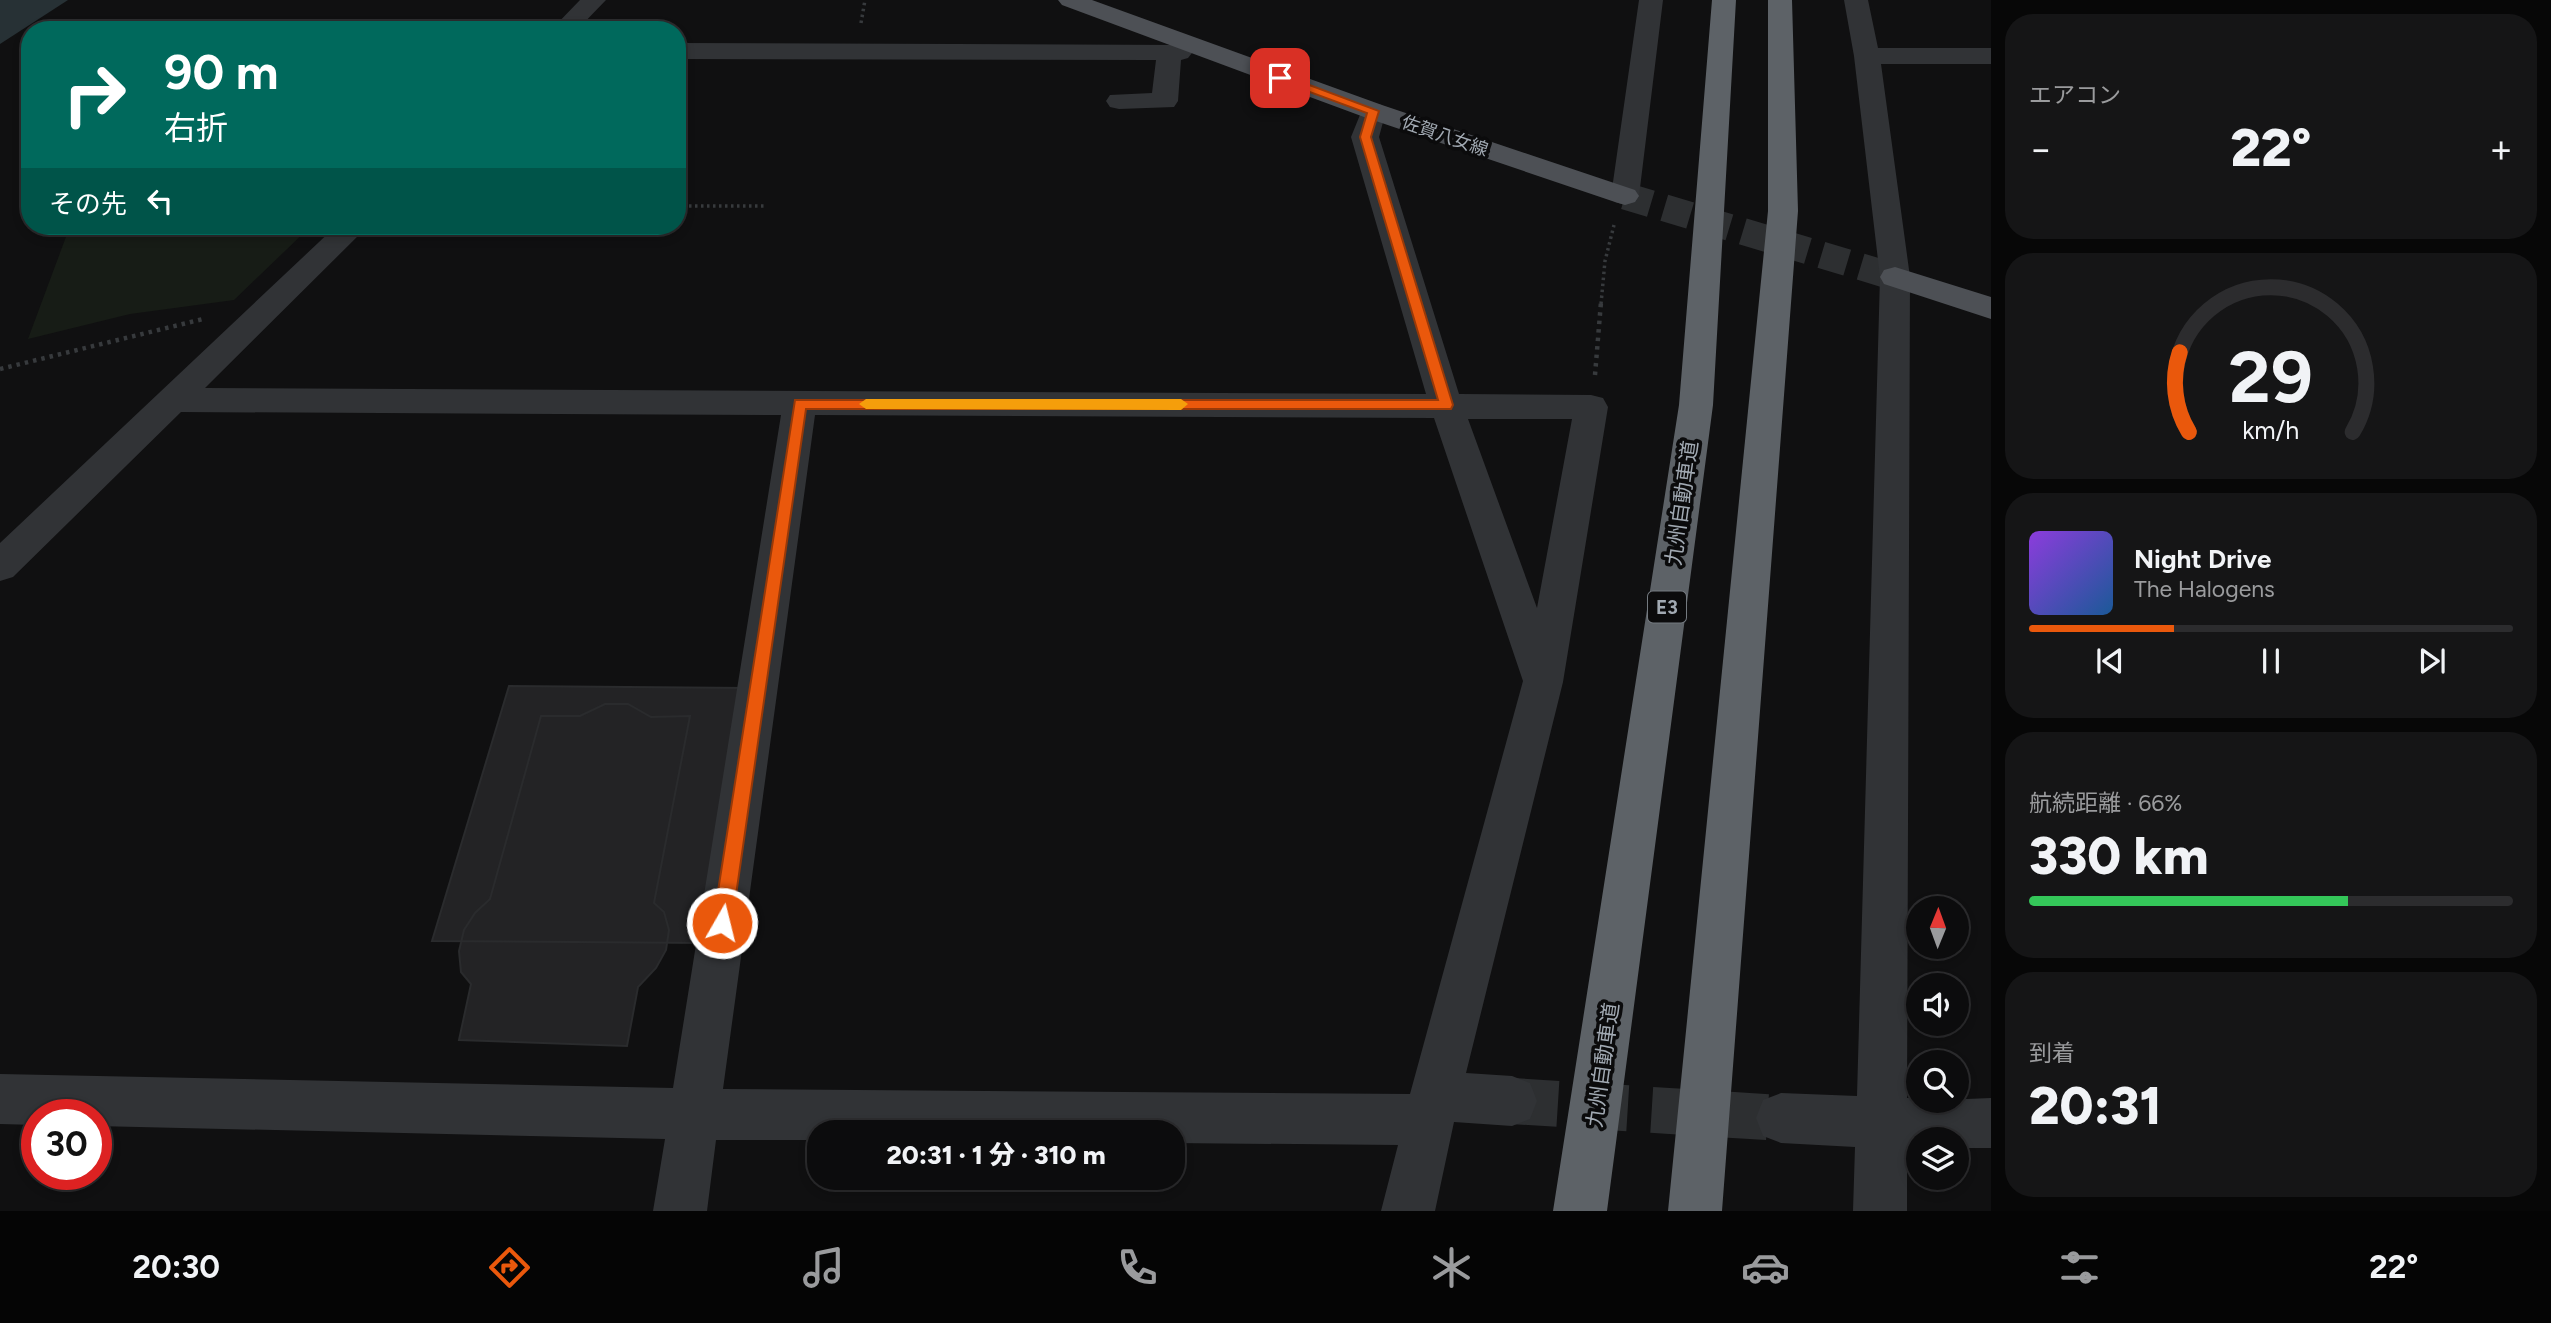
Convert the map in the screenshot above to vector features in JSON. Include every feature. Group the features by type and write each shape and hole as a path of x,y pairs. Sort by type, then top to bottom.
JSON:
{"highway":[{"name":"九州自動車道","path":"1580,1211 1696,405 1724,0"},
{"path":"1695,1211 1783,211 1780,0"}],"main road":[{"name":"佐賀八女線","path":"1070,0 1373,111 1625,196"},
{"path":"1895,277 1991,308"}],"street":[{"path":"572,21 594,0"},
{"path":"1625,196 1651,0"},
{"path":"1856,0 1867,56 1895,277 1880,1211"},
{"path":"686,51 1175,53 1165,79 1166,101 1119,101"},
{"path":"1867,56 1991,56"},
{"path":"1373,111 1365,137 1446,405 1543,682"},
{"path":"0,566 172,400 241,315 342,235"},
{"path":"172,400 1591,407 1543,682 1432,1108 1408,1211"},
{"path":"680,1211 800,404"},
{"path":"0,1099 694,1114 1432,1108 1512,1101"},
{"path":"1781,1118 1881,1123 1991,1123"}],"path":[{"path":"1591,407 1600,347 1605,248 1625,196"},
{"path":"686,206 765,206"},
{"path":"0,369 241,315"}],"shaded area":[{"path":"0,0 68,0 36,21 21,21 21,30 0,44"},
{"path":"67,235 302,235 234,300 130,314 28,339"}],"building":[{"path":"509,686 746,688 706,943 432,941"},
{"path":"605,704 628,704 651,717 690,716 654,903 664,912 669,930 666,950 656,968 638,987 627,1046 459,1040 471,984 461,972 459,951 464,930 475,913 490,899 541,716 580,716"}],"tunnel":[{"path":"1625,196 1895,277"},
{"path":"1512,1101 1781,1118"}],"slow traffic":[{"path":"866,404 1181,404"}],"route":[{"path":"722,923 800,404 1446,405 1365,137 1373,111 1280,78"}]}
